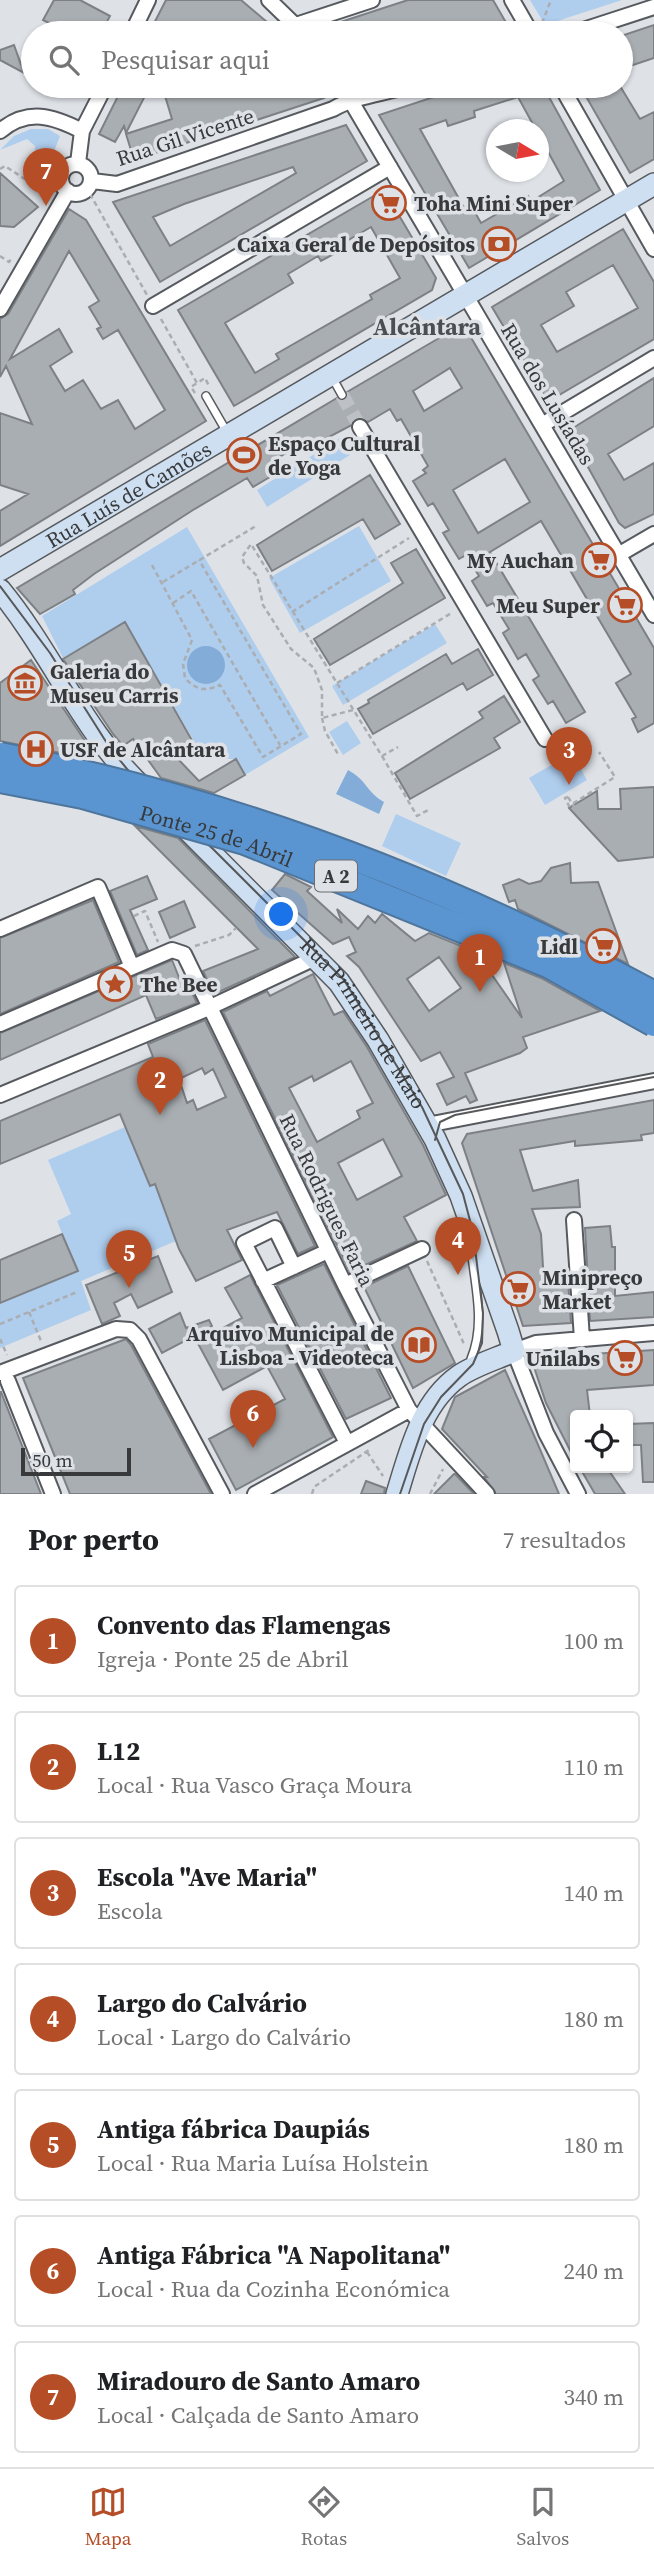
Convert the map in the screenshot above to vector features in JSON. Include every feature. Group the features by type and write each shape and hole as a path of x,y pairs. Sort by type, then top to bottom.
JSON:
{"highway":[{"name":"Ponte 25 de Abril","path":"0,756 87,773 249,818 556,942 654,995"},
{"name":"Ponte 25 de Abril","path":"0,779 83,795 245,841 548,964 654,1023"}],"main road":[{"name":"Rua Luís de Camões","path":"0,570 654,184"},
{"name":"Rua Primeiro de Maio","path":"0,590 34,636 109,753 124,771 210,850 340,982 427,1125 461,1196 514,1351"},
{"path":"393,1490 416,1416 433,1402 465,1367 514,1351"}],"street":[{"path":"138,21 148,0"},
{"path":"269,0 291,21"},
{"path":"320,21 372,0"},
{"path":"512,0 529,21"},
{"path":"611,21 654,7"},
{"path":"78,163 82,131 99,98"},
{"name":"Rua Gil Vicente","path":"92,181 117,184 333,109 350,99 362,98"},
{"path":"568,98 654,248"},
{"name":"Rua dos Lusíadas","path":"350,99 654,615"},
{"path":"0,131 21,118 41,115 61,120 82,131"},
{"path":"78,163 90,171 92,181 82,193 68,191 62,184 62,172 66,167 78,163"},
{"path":"153,306 390,167"},
{"path":"0,309 68,191"},
{"path":"542,425 654,358"},
{"path":"360,427 545,739"},
{"path":"618,555 654,534"},
{"path":"0,929 98,887 132,967"},
{"path":"0,1024 163,953 172,950 180,952"},
{"name":"Rua Rodrigues Faria","path":"180,952 189,960 328,1251 416,1416 487,1494"},
{"path":"0,1095 210,1007 315,958"},
{"path":"427,1125 654,1081"},
{"path":"574,1220 582,1339"},
{"path":"294,1267 275,1228 244,1243 347,1443"},
{"path":"345,1285 422,1249"},
{"path":"263,1281 328,1251"},
{"path":"53,1494 6,1374 116,1329 134,1333 222,1494"},
{"path":"579,1494 546,1433 514,1351 536,1343 654,1333"},
{"path":"255,1494 347,1443 416,1416"}],"lane":[{"path":"330,375 342,395"},
{"path":"206,396 229,435"},
{"path":"465,1367 478,1341 480,1319 471,1227"}],"path":[{"path":"540,21 551,0"},
{"path":"0,163 43,191 49,190"},
{"path":"0,169 5,166"},
{"path":"43,191 45,203"},
{"path":"1,258 9,262 14,253"},
{"path":"162,583 256,526"},
{"path":"292,612 421,530"},
{"path":"339,756 325,731 321,690 314,667 291,649 263,605 257,576 244,564 242,557 251,544 418,816 430,809"},
{"path":"152,565 192,639 183,664 185,678 199,689 209,690 220,685 263,757 301,734 199,560"},
{"path":"173,603 191,591 281,746"},
{"path":"336,683 465,604"},
{"path":"322,718 352,710"},
{"path":"383,756 398,747"},
{"path":"599,752 615,777 569,806 565,797 568,797 575,808 598,830 610,829"},
{"path":"134,916 145,911 163,953"},
{"path":"180,952 229,935 236,928"},
{"path":"465,1367 422,1249 471,1227"},
{"path":"0,1324 77,1292"},
{"path":"29,1312 47,1355"},
{"path":"0,1339 6,1374"},
{"path":"366,1451 393,1490"},
{"path":"430,1494 452,1454"}],"shaded area":[{"path":"530,0 622,0 557,21 543,21"},
{"path":"31,129 48,129 60,136 45,175 34,168 35,146 27,139 0,150 14,136"},
{"path":"340,438 350,455 267,507 257,490"},
{"path":"359,526 391,581 300,633 269,578"},
{"path":"187,527 309,737 245,775 236,759 178,758 195,743 126,623 63,658 42,616"},
{"path":"435,624 447,643 343,705 332,686"},
{"path":"206,646 220,651 225,665 220,679 206,684 192,679 187,665 192,651"},
{"path":"347,721 361,743 343,755 329,732"},
{"path":"572,753 587,780 545,805 529,778"},
{"path":"348,770 384,802 379,814 336,794"},
{"path":"396,814 461,843 446,876 382,846"},
{"path":"125,1127 149,1185 155,1184 176,1241 81,1281 91,1310 0,1348 0,1303 77,1270 57,1221 71,1214 48,1160"}],"building":[{"path":"54,0 80,0 110,16 107,21 43,20"},
{"path":"166,0 241,0 266,21 155,21"},
{"path":"408,0 493,0 505,21 344,21"},
{"path":"654,25 654,58 633,65 633,32"},
{"path":"14,45 21,71 0,60 0,50"},
{"path":"117,98 144,98 126,133 124,126 115,142 99,134"},
{"path":"166,98 324,98 134,160 126,134 172,119"},
{"path":"431,98 515,98 474,111 475,117 448,126 446,120 420,129 467,213 473,209 481,223 528,196 532,201 564,181 549,154 549,119 530,119 519,98 550,98 600,190 469,268 379,115"},
{"path":"587,98 627,98 640,119 654,112 654,159 630,173"},
{"path":"346,125 367,161 160,282 113,202","holes":["293,167 296,173 170,246 153,217"]},
{"path":"0,173 38,207 14,227 0,226"},
{"path":"384,190 436,278 432,290 234,406 178,310","holes":["371,227 400,278 370,295 372,299 276,354 279,359 255,373 225,323 293,283 288,274 318,256 321,261 343,249 340,245"]},
{"path":"69,209 86,220 206,421 0,546 0,511 28,494 0,485 0,413 32,424 6,366 0,377 0,319 8,314","holes":["69,251 99,301 89,307 101,327 97,329 103,339 118,330 165,410 135,429 118,400 101,409 83,380 65,391 50,366 72,352 59,329 10,359"]},
{"path":"623,229 654,282 654,339 554,398 546,398 492,307","holes":["613,265 638,308 557,352 541,325 574,306 566,292"]},
{"path":"463,324 654,648 654,723 638,732 632,719 636,717 616,683 631,674 541,521 490,552 585,712 566,723 553,701 548,704 533,680 539,676 526,654 518,659 503,633 509,629 493,603 487,606 472,581 479,576 466,555 459,559 443,533 449,530 433,503 428,506 413,481 426,473 423,470 428,466 401,419 397,421 390,409 368,422 356,418 350,426 310,447 307,441 269,463 275,474 253,487 247,478 193,510 94,574 73,590 75,594 40,614 17,588 337,398 346,400 347,392","holes":["450,368 462,388 424,411 413,391","505,459 530,502 478,533 453,490"]},
{"path":"654,378 654,426 608,454 624,480 654,463 654,514 625,528 619,523 568,431"},
{"path":"370,475 400,524 375,539 363,519 272,571 257,545"},
{"path":"416,549 445,598 330,665 314,639 403,583 391,563"},
{"path":"125,622 194,744 177,758 199,781 236,759 245,775 214,793 161,778 133,739 123,746 113,734 63,659"},
{"path":"478,649 493,675 467,690 463,683 373,734 358,709 369,703 368,700 446,654 452,664"},
{"path":"31,660 85,741 66,754 0,741 0,683"},
{"path":"504,696 520,722 494,738 500,748 410,799 395,773 483,718 479,712"},
{"path":"654,787 654,857 618,861 569,808 597,791 598,809 621,809 620,789"},
{"path":"135,826 178,838 295,957 214,994 203,971 258,949"},
{"path":"570,863 571,883 598,882 628,964 518,909 515,900 509,902 503,885 519,879 529,884 541,881 551,868"},
{"path":"285,874 311,887 307,891 342,923 337,909 358,929 368,916 375,923 382,914 415,941 429,933 476,952 522,1018 504,963 541,978 600,1011 523,1037 527,1048 520,1053 465,1073 477,1100 470,1103 466,1096 447,1105 437,1084 454,1077 440,1052 421,1061 359,967 347,956 356,952 349,937 333,944 272,890","holes":["439,957 461,988 429,1011 407,979"]},
{"path":"147,876 157,899 130,910 148,950 137,955 110,891"},
{"path":"93,900 119,962 0,1014 0,938"},
{"path":"184,901 195,927 170,938 159,912"},
{"path":"172,960 180,980 185,978 197,1003 156,1019 146,995 0,1060 0,1033"},
{"path":"313,974 334,1015 343,1011 367,1047 423,1145 446,1195 404,1217 417,1241 350,1272 223,1012 267,991 270,996","holes":["351,1061 373,1103 357,1111 360,1118 317,1142 289,1088 312,1076 314,1081","383,1139 402,1176 357,1200 338,1163"]},
{"path":"205,1020 315,1246 298,1254 277,1212 227,1230 242,1260 196,1281 179,1249 155,1184 150,1186 120,1114 0,1164 0,1121 153,1057 148,1044","holes":["202,1068 205,1074 213,1069 226,1097 197,1110 193,1100 187,1103 179,1079"]},
{"path":"654,1100 654,1133 641,1135 642,1140 575,1146 575,1141 520,1150 533,1191 578,1180 580,1207 532,1209 541,1234 544,1283 568,1281 571,1323 523,1326 462,1143 467,1134"},
{"path":"610,1226 612,1247 615,1247 615,1296 654,1292 654,1317 590,1321 585,1228"},
{"path":"62,1234 78,1271 0,1303 0,1260"},
{"path":"158,1256 172,1292 138,1308 131,1294 114,1303 120,1316 102,1324 86,1285"},
{"path":"324,1264 391,1398 346,1419 277,1285"},
{"name":"Arquivo Municipal de Lisboa - Videoteca","path":"408,1266 455,1363 413,1388 364,1287"},
{"path":"250,1275 333,1437 236,1490 209,1439 285,1399 267,1366 223,1390 194,1336 162,1353 149,1329 180,1313 186,1328 209,1320 212,1326 207,1329 210,1335 242,1318 225,1288"},
{"path":"126,1339 211,1494 70,1494 23,1378"},
{"path":"654,1350 654,1385 587,1390 589,1410 570,1410 570,1450 546,1403 531,1358"},
{"path":"505,1370 559,1494 496,1494 484,1477 487,1477 442,1429 455,1397"},
{"path":"1,1392 41,1494 0,1494"},
{"path":"654,1423 654,1482 643,1482 641,1445 633,1445 633,1424"},
{"path":"583,1473 610,1473 625,1494 595,1494"},
{"path":"454,1474 474,1494 434,1494"},
{"path":"366,1481 385,1488 384,1494 361,1494"}],"tunnel":[{"path":"342,395 360,427"}],"tram line":[{"path":"0,586 50,653 110,748 127,769 213,849 344,980 422,1107 463,1194 473,1232 483,1313 482,1343 473,1364 441,1397 424,1424 400,1494"},
{"path":"435,1140 440,1122 455,1115 654,1077"}],"railway":[{"path":"0,772 84,789 247,833 550,957 654,1014"}],"place":[{"name":"Toha Mini Super","path":"389,203"},
{"name":"Miradouro de Santo Amaro","path":"46,206"},
{"name":"Caixa Geral de Depósitos","path":"499,244"},
{"name":"Espaço Cultural de Yoga","path":"244,455"},
{"name":"My Auchan","path":"599,560"},
{"name":"Meu Super","path":"625,605"},
{"name":"Galeria do Museu Carris","path":"25,683"},
{"name":"USF de Alcântara","path":"36,749"},
{"name":"Escola \"Ave Maria\"","path":"569,785"},
{"name":"Lidl","path":"603,946"},
{"name":"The Bee","path":"115,984"},
{"name":"Convento das Flamengas","path":"480,992"},
{"name":"L12","path":"160,1115"},
{"name":"Largo do Calvário","path":"458,1275"},
{"name":"Antiga fábrica Daupiás","path":"129,1288"},
{"name":"Minipreço Market","path":"518,1289"},
{"name":"Arquivo Municipal de Lisboa - Videoteca","path":"419,1345"},
{"name":"Unilabs","path":"625,1358"},
{"name":"Antiga Fábrica \"A Napolitana\"","path":"253,1448"}],"district":[{"name":"Alcântara","path":"427,326"}]}
